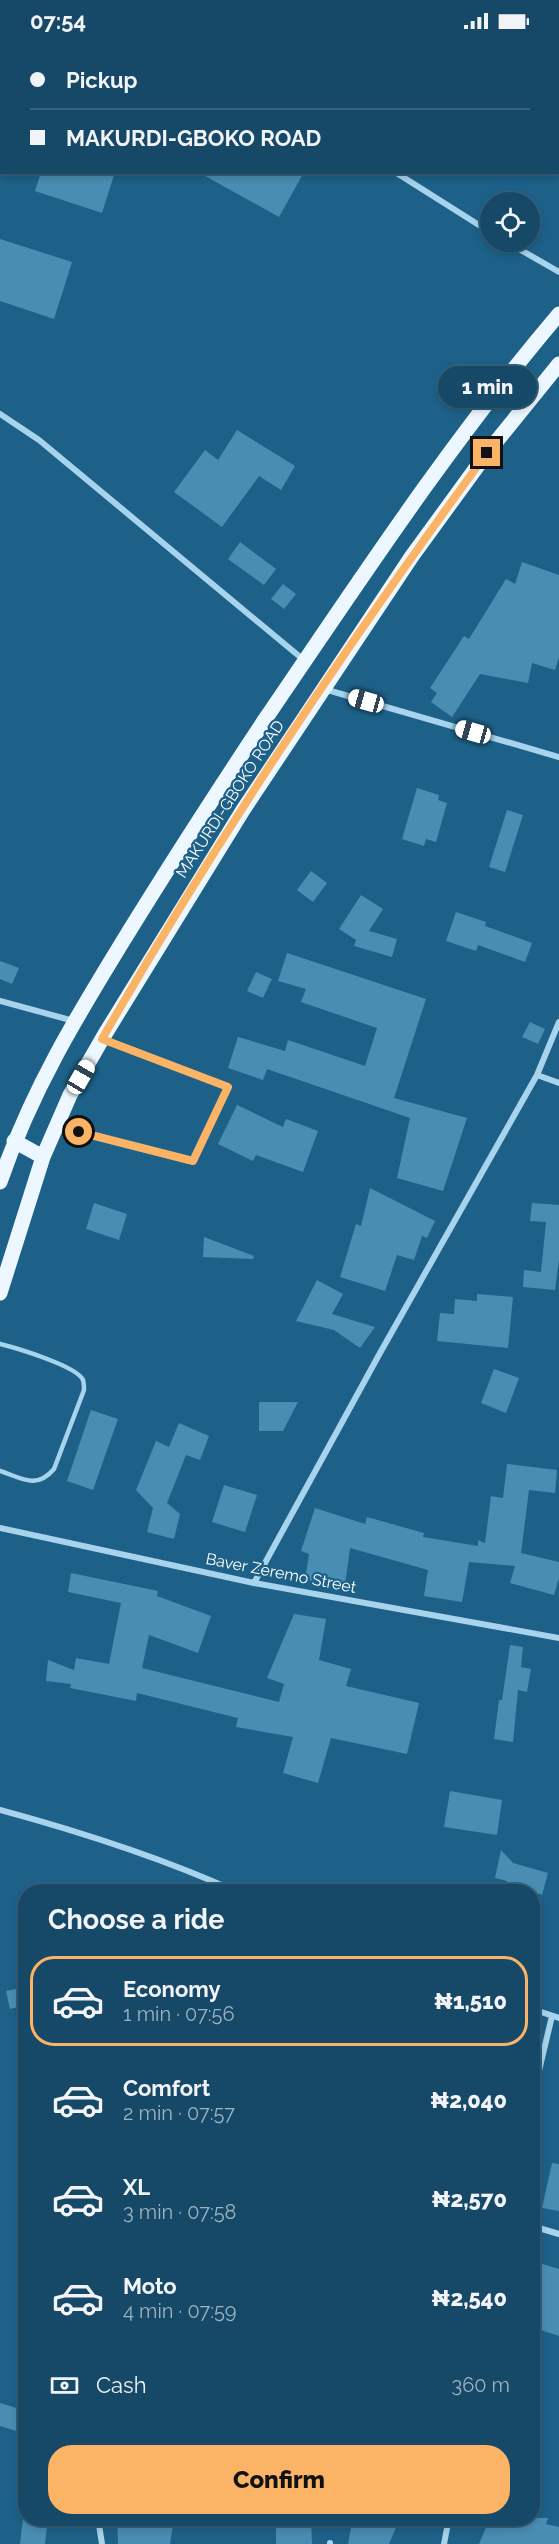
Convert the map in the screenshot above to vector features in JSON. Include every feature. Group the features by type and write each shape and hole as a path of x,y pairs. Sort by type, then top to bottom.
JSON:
{"main road":[{"path":"0,1182 4,1159 41,1081 74,1021 212,799 461,435 559,314"},
{"name":"MAKURDI-GBOKO ROAD","path":"0,1293 43,1157 70,1095 102,1039 184,903 412,556 487,453 559,364"},
{"path":"14,1141 43,1157"}],"street":[{"path":"397,174 480,226"},
{"path":"524,252 559,272"},
{"path":"0,414 39,440 305,661"},
{"path":"323,689 559,757"},
{"path":"0,1001 74,1021"},
{"path":"254,1582 380,1353 537,1076 559,1022"},
{"path":"537,1076 559,1083"},
{"name":"Baver Zeremo Street","path":"0,1528 254,1582 559,1638"},
{"path":"0,1810 85,1833 193,1872 219,1884"},
{"path":"540,2012 555,2017 540,2071"},
{"path":"540,2228 559,2234"},
{"path":"99,2526 102,2544"},
{"path":"444,2544 447,2526"}],"lane":[{"path":"56,1126 193,1161 228,1087 102,1039"},
{"path":"0,1344 38,1354 78,1374 83,1380 84,1390 54,1469 45,1479 33,1482 0,1471"}],"building":[{"path":"40,174 114,174 102,213 35,191"},
{"path":"202,174 303,174 279,217"},
{"path":"0,239 72,262 54,319 0,301"},
{"path":"237,430 295,466 281,490 259,476 222,527 174,492 205,450 218,460"},
{"path":"240,542 276,569 264,585 228,559"},
{"path":"522,562 559,575 559,657 555,670 532,663 528,683 480,674 452,717 431,702 437,693 430,688 464,636 469,639 506,579 515,584"},
{"path":"283,584 296,594 284,609 271,599"},
{"path":"417,788 439,795 438,800 447,803 436,842 426,839 424,846 402,839"},
{"path":"507,810 523,815 505,872 489,867"},
{"path":"311,871 327,883 313,902 297,890"},
{"path":"361,895 383,909 369,931 397,939 392,957 354,946 356,940 339,929"},
{"path":"456,912 486,922 485,926 532,943 525,962 478,945 476,951 446,941"},
{"path":"287,953 426,999 394,1098 467,1118 443,1191 397,1178 410,1118 267,1069 263,1080 228,1068 238,1037 285,1051 288,1040 365,1066 377,1028 301,1002 306,989 278,981"},
{"path":"0,961 19,968 12,984 0,979"},
{"path":"256,972 272,979 263,998 247,991"},
{"path":"530,1022 545,1029 538,1044 522,1037"},
{"path":"237,1105 283,1127 286,1119 318,1131 303,1172 256,1155 253,1161 218,1144"},
{"path":"370,1188 435,1221 427,1238 422,1236 414,1260 397,1255 385,1291 340,1277 356,1224 361,1226"},
{"path":"94,1203 127,1214 119,1240 86,1229"},
{"path":"532,1203 559,1205 559,1259 555,1290 523,1287 524,1270 541,1272 546,1222 530,1221"},
{"path":"204,1237 254,1256 253,1259 203,1257"},
{"path":"317,1280 343,1294 332,1314 375,1327 360,1348 334,1330 296,1321"},
{"path":"477,1294 513,1297 508,1348 437,1341 440,1313 454,1314 455,1299 477,1301"},
{"path":"494,1369 519,1378 506,1413 481,1403"},
{"path":"259,1402 298,1402 283,1431 259,1431"},
{"path":"91,1410 118,1419 93,1490 67,1481"},
{"path":"179,1423 209,1436 200,1460 186,1455 167,1503 180,1514 174,1539 147,1532 153,1508 136,1490 156,1441 169,1447"},
{"path":"507,1464 557,1470 555,1493 529,1490 521,1553 559,1562 559,1578 554,1595 510,1583 515,1566 469,1562 462,1602 424,1596 428,1570 350,1548 345,1585 305,1580 309,1554 301,1551 315,1508 365,1524 367,1517 424,1533 423,1537 478,1546 478,1540 485,1543 491,1496 503,1498"},
{"path":"224,1485 257,1495 245,1532 212,1522"},
{"path":"71,1573 158,1591 157,1596 211,1616 198,1653 149,1635 142,1668 279,1702 284,1684 267,1678 294,1614 326,1619 319,1660 351,1669 346,1686 419,1703 407,1754 331,1738 318,1783 283,1773 293,1737 236,1727 238,1718 137,1693 136,1701 70,1688 71,1684 46,1681 48,1660 74,1670 76,1658 109,1664 121,1603 68,1592"},
{"path":"510,1645 523,1647 521,1667 531,1669 527,1692 518,1690 513,1742 494,1739"},
{"path":"450,1791 502,1800 497,1835 444,1827"},
{"path":"501,1850 513,1863 548,1873 542,1895 540,1894 540,1884 506,1884 507,1881 495,1878"},
{"path":"18,1989 18,2007 10,2009 6,1991"},
{"path":"552,2163 559,2164 559,2211 542,2208"},
{"path":"540,2263 559,2269 559,2336 540,2330"},
{"path":"0,2403 18,2409 18,2432 0,2426"},
{"path":"540,2518 548,2518 546,2524 559,2527 559,2544 479,2544 487,2526 540,2526"},
{"path":"22,2526 47,2526 45,2544 20,2544"},
{"path":"117,2526 173,2526 170,2544 118,2544"},
{"path":"276,2526 311,2526 312,2544 276,2544"},
{"path":"351,2526 397,2526 389,2544 348,2544"}],"route":[{"path":"79,1132 193,1161 228,1087 102,1039 173,922 323,689 412,556 487,453"}]}
